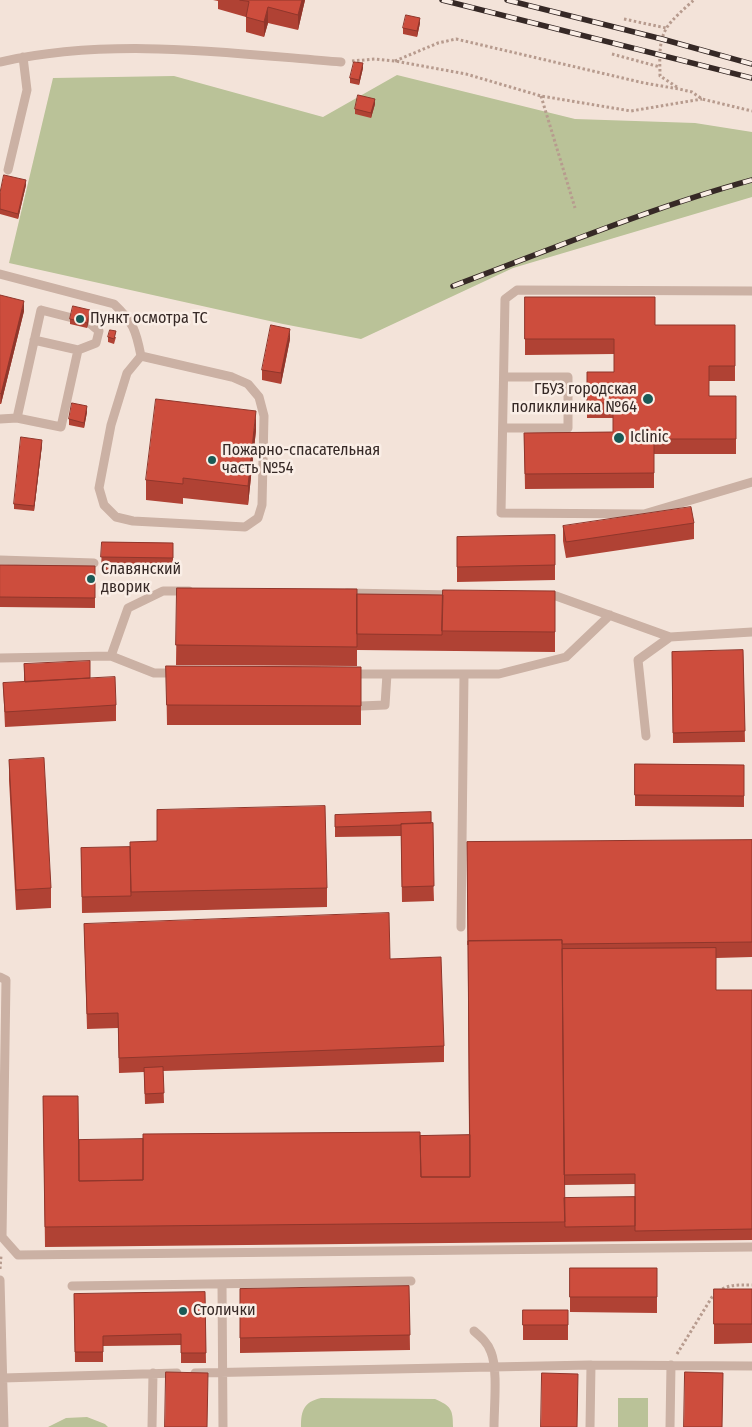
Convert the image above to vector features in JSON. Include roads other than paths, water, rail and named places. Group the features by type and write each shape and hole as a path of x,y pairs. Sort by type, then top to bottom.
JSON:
{"lane":[{"path":"0,62 65,52 112,49 176,49 342,62"},
{"path":"8,170 27,90 23,57"},
{"path":"0,274 114,304 128,317 137,334 140,356 127,373 111,426 99,488 104,505 116,517 133,521 245,527 258,518 262,505 264,416 259,397 248,384 232,377 140,356"},
{"path":"752,291 517,290 505,299 501,513 644,514 752,482"},
{"path":"17,418 34,340 41,310 88,322 99,331 96,343 78,350 34,340"},
{"path":"0,419 17,418 61,427 78,350"},
{"path":"503,428 568,428 568,377 504,377"},
{"path":"0,560 94,563"},
{"path":"111,656 128,608 162,591 202,591"},
{"path":"340,593 467,595"},
{"path":"536,596 556,596 670,637 752,632"},
{"path":"338,674 499,674 566,657 610,615"},
{"path":"646,736 638,660 670,637"},
{"path":"0,658 111,656 154,673 183,673"},
{"path":"361,706 385,705 387,674"},
{"path":"461,927 464,674"},
{"path":"0,977 6,980 2,1237 18,1255 752,1247"},
{"path":"0,1280 4,1427"},
{"path":"72,1286 411,1281"},
{"path":"222,1284 223,1427"},
{"path":"474,1331 483,1338 491,1352 494,1367 494,1427"},
{"path":"3,1378 591,1365 752,1366"},
{"path":"590,1427 591,1365"},
{"path":"670,1427 671,1365"},
{"path":"152,1427 153,1374"}],"railway":[{"path":"442,0 752,78"},
{"path":"507,0 752,64"},
{"path":"453,286 639,216 752,180"}],"place":[{"name":"Пункт осмотра ТС","path":"80,319"},
{"name":"ГБУЗ городская поликлиника №64","path":"648,399"},
{"name":"Iclinic","path":"619,438"},
{"name":"Пожарно-спасательная часть №54","path":"212,460"},
{"name":"Славянский дворик","path":"91,579"},
{"name":"Столички","path":"183,1311"}]}
